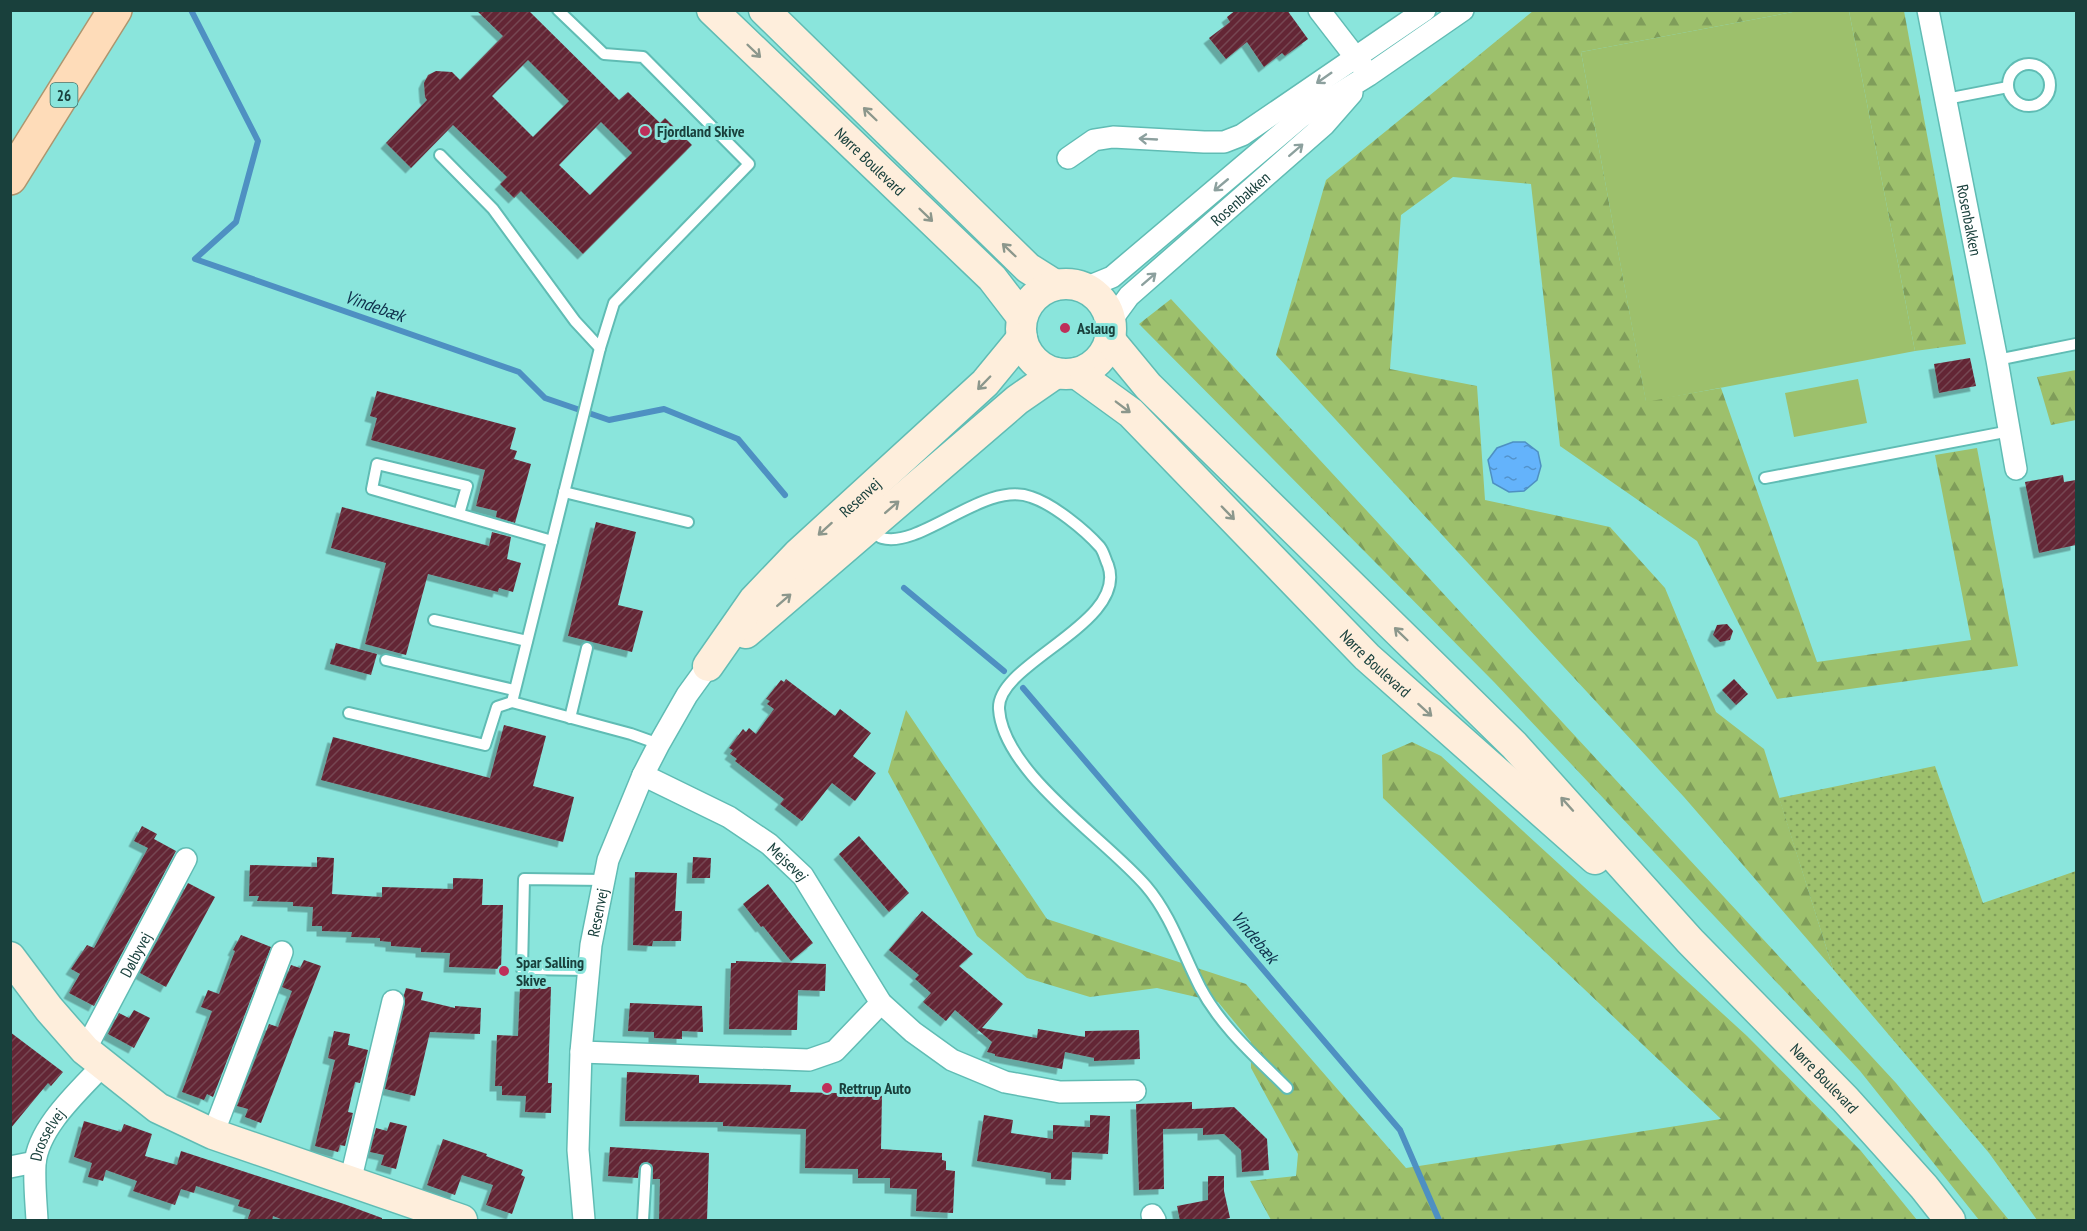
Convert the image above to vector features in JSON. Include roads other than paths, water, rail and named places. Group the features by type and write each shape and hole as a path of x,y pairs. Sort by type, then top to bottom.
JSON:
{"main road":[{"name":"26","path":"10,137 48,84 94,10"},
{"name":"26","path":"10,178 115,10"}],"street":[{"name":"Nørre Boulevard","path":"712,10 992,278 1022,328"},
{"name":"Nørre Boulevard","path":"764,10 1028,268 1070,287"},
{"path":"1319,10 1369,75"},
{"path":"1068,158 1094,140 1113,137 1224,142 1242,135 1425,10"},
{"name":"Rosenbakken","path":"1070,287 1112,277 1301,117 1369,75 1463,10"},
{"name":"Rosenbakken","path":"1928,10 1997,360 2016,469"},
{"name":"Rosenbakken","path":"1110,331 1129,296 1324,125 1369,75"},
{"path":"1070,287 1102,302 1110,331 1105,351 1098,361 1088,368 1066,373 1044,368 1034,360 1026,350 1022,328 1035,297 1044,290 1070,287"},
{"name":"Resenvej","path":"584,1221 578,1150 581,1052 591,945 608,860 658,744 687,695 754,600 798,554 985,383 1022,328"},
{"name":"Nørre Boulevard","path":"1110,331 1148,386 1514,745 1690,941 1845,1099 1924,1188 1950,1221"},
{"name":"Nørre Boulevard","path":"1066,373 1131,413 1367,657 1489,767 1690,941"},
{"name":"Resenvej","path":"708,666 1017,400 1066,373"},
{"name":"Mejsevej","path":"643,775 729,817 777,851 803,876 881,1003 913,1032 952,1060 1005,1082 1060,1092 1135,1091"},
{"name":"Dølbyvej","path":"94,1057 186,860"},
{"path":"213,1134 282,952"},
{"path":"10,957 49,1009 94,1057 158,1108 213,1134 462,1221"},
{"path":"350,1182 393,1001"},
{"path":"581,1052 809,1060 836,1051 881,1003"},
{"name":"Drosselvej","path":"37,1221 35,1162 44,1137 94,1057"},
{"path":"10,1167 35,1162"}],"lane":[{"path":"512,702 600,348 614,303 749,164 643,57 604,54 558,10"},
{"path":"2033,64 2047,73 2050,90 2041,104 2024,106 2010,97 2008,87 2007,80 2017,67 2033,64"},
{"path":"1946,99 2008,87"},
{"path":"440,155 493,209 575,321 600,348"},
{"path":"1997,360 2076,344"},
{"path":"1765,478 2010,431"},
{"path":"459,514 467,486 377,464 372,489 552,541"},
{"path":"564,492 688,522"},
{"path":"869,527 880,538 894,539 915,534 972,506 1005,495 1030,496 1072,520 1102,549 1111,572 1106,593 1093,615 1004,688 999,707 1003,730 1014,750 1050,797 1116,855 1148,888 1177,936 1201,988 1225,1025 1287,1088"},
{"path":"434,620 527,641"},
{"path":"570,718 587,648"},
{"path":"386,660 514,690"},
{"path":"349,712 485,745 497,707 512,702 631,734 658,744"},
{"path":"589,970 522,969 524,879 604,880"},
{"path":"643,1221 646,1168"}],"water":[{"path":"1513,442 1525,442 1538,452 1541,466 1537,480 1524,491 1509,492 1493,483 1488,460 1497,448"}],"waterway":[{"name":"Vindebæk","path":"191,10 258,141 236,222 195,259 519,372 545,398 609,420 664,409 738,439 785,495"},
{"name":"Vindebæk","path":"904,588 1004,671"},
{"name":"Vindebæk","path":"1023,688 1400,1130 1439,1220"}],"place":[{"name":"Fjordland Skive","path":"645,131"},
{"name":"Aslaug","path":"1065,328"},
{"name":"Spar Salling Skive","path":"504,971"},
{"name":"Rettrup Auto","path":"827,1088"}]}
